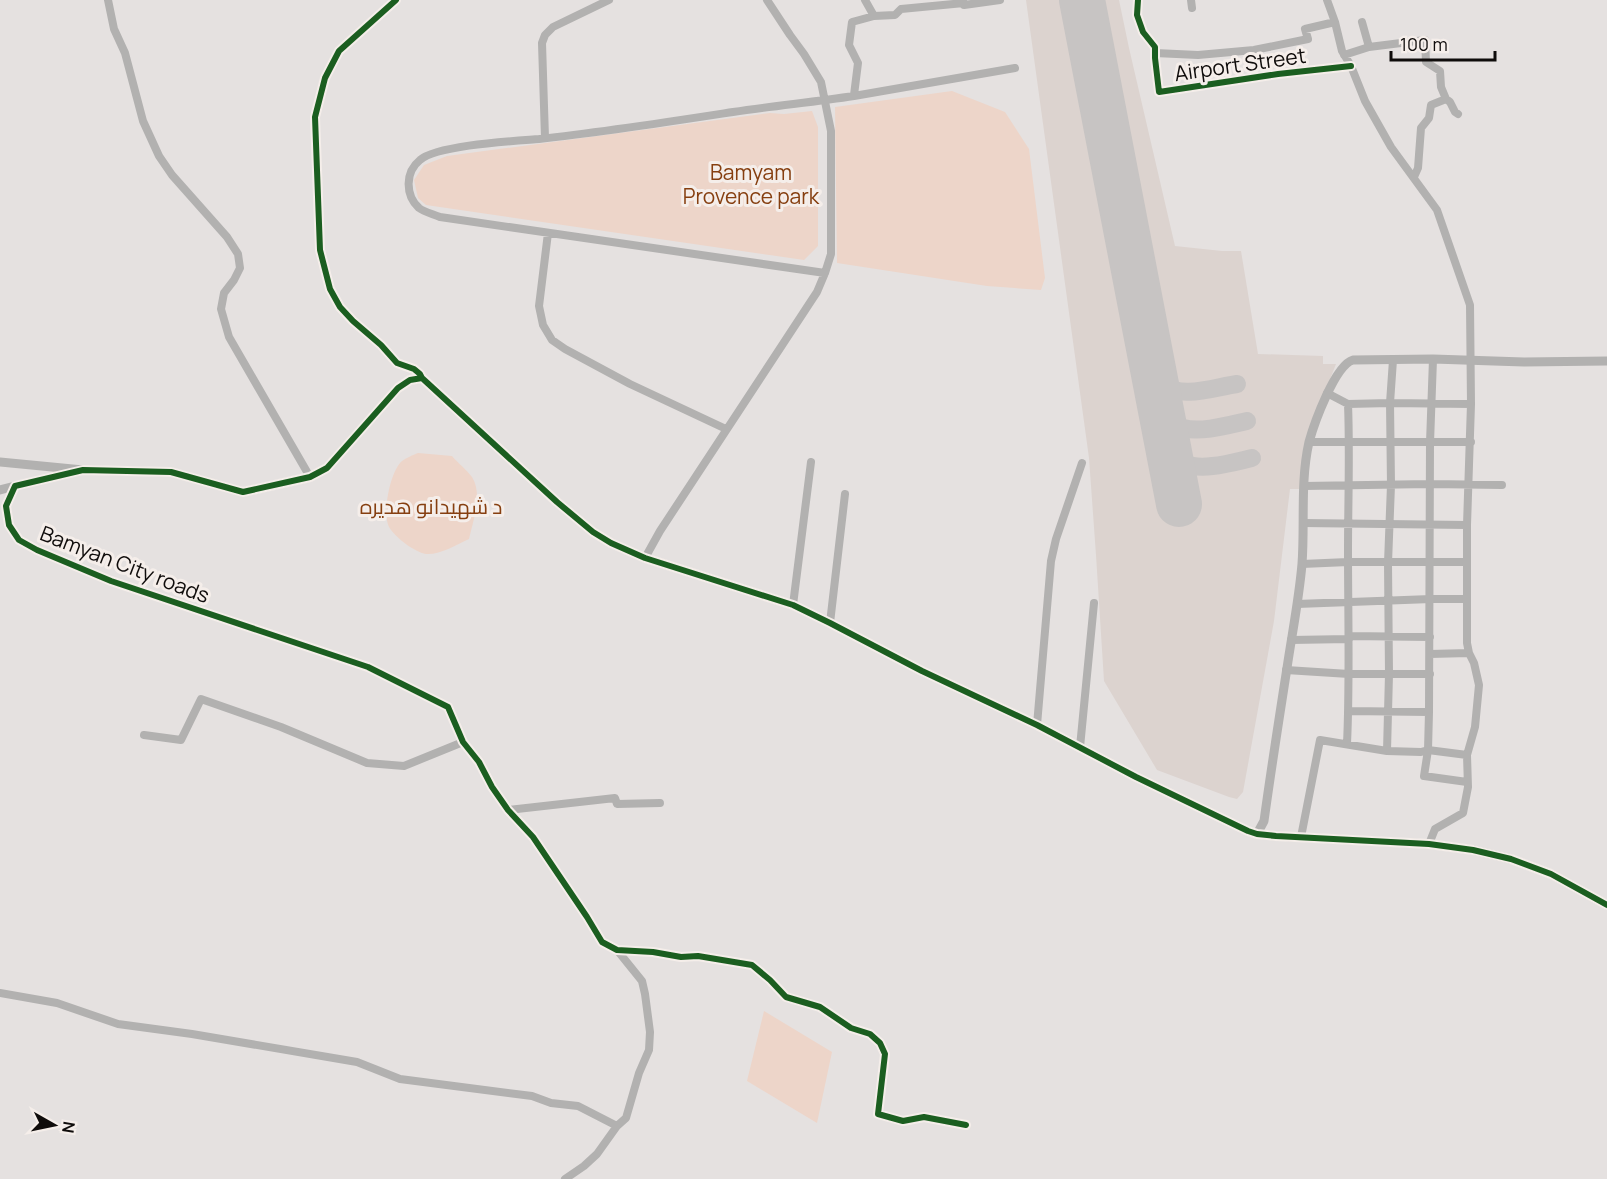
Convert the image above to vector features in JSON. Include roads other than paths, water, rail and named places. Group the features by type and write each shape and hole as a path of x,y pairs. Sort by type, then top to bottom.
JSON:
{"street":[{"path":"108,0 114,29 125,53 143,121 159,156 172,175 227,237 238,254 240,267 224,293 221,309 229,337 310,477"},
{"path":"396,0 339,51 325,78 315,117 320,250 330,289 340,307 397,363 414,369 420,374 557,502 593,532 645,558 793,605 1248,831 1257,834 1429,844 1473,850 1510,859 1551,874 1607,905"},
{"path":"544,138 542,43 545,35 553,27 609,0"},
{"path":"645,558 660,531 817,292 831,254 831,131 821,82 767,0"},
{"path":"865,0 874,16"},
{"path":"901,0 901,9"},
{"path":"854,96 858,63 849,45 852,22 874,16 895,15 901,9 1000,0"},
{"name":"Airport Street","path":"1138,0 1137,15 1143,32 1155,47 1160,92 1278,74 1351,66"},
{"path":"1327,0 1344,55 1365,101 1391,147 1437,210 1470,305 1471,404 1467,525 1467,643 1479,685 1476,727 1467,755 1468,787 1463,813 1435,829 1429,844"},
{"path":"1155,53 1198,55 1254,50 1308,39 1305,29 1335,22"},
{"path":"1362,22 1368,47"},
{"path":"1344,55 1368,47 1425,40 1426,62 1440,71 1441,87 1446,99 1458,114"},
{"path":"825,273 440,217 420,208 412,199 408,179 420,159 440,151 854,96 1015,68"},
{"path":"1413,177 1418,168 1420,128 1429,118 1431,105 1446,99"},
{"path":"548,233 539,306 543,325 552,340 565,350 630,384 726,429"},
{"path":"1433,359 1430,443 1430,674 1428,750 1424,776 1467,782"},
{"path":"1257,834 1264,821 1297,604 1302,564 1304,486 1309,442 1328,393 1341,369 1349,360 1607,361"},
{"path":"1387,751 1390,403 1393,360"},
{"path":"0,462 83,470 171,472 243,492 310,477 327,468 398,388 410,380 422,378"},
{"path":"1328,393 1348,405 1471,404"},
{"path":"1347,744 1350,442 1348,405"},
{"path":"1309,442 1470,442"},
{"path":"793,605 811,462"},
{"path":"1037,725 1051,561 1056,539 1082,463"},
{"path":"0,490 83,470"},
{"path":"1304,486 1502,485"},
{"name":"Bamyan City roads","path":"15,486 6,506 9,525 19,540 37,550 111,581 368,667 448,707 463,742 479,762 492,787 508,810 533,837 602,942 617,950 642,981 650,1032 650,1050 639,1073 626,1118 617,1126 597,1154 566,1179"},
{"path":"830,623 845,494"},
{"path":"1303,523 1467,525"},
{"path":"1302,564 1467,562"},
{"path":"1297,604 1431,598 1467,599"},
{"path":"1080,747 1094,603"},
{"path":"1291,640 1388,636 1430,637"},
{"path":"1430,654 1469,653"},
{"path":"1286,670 1349,674 1430,674"},
{"path":"144,735 181,740 201,699 281,727 367,763 404,766 463,742"},
{"path":"1349,711 1429,712"},
{"path":"1301,837 1320,740 1387,751 1421,752 1428,750 1467,755"},
{"path":"508,810 615,798 617,804 660,803"},
{"path":"617,950 698,957 752,965 786,997 820,1007 851,1028 870,1034 880,1043 885,1054 878,1114 903,1122 924,1117 966,1125"},
{"path":"0,993 57,1003 118,1024 357,1062 400,1078 532,1096 551,1103 578,1106 617,1126"}],"park label":[{"name":"Bamyam Provence park","path":"751,184"},
{"name":"د شهیدانو هدیره","path":"431,506"}]}
